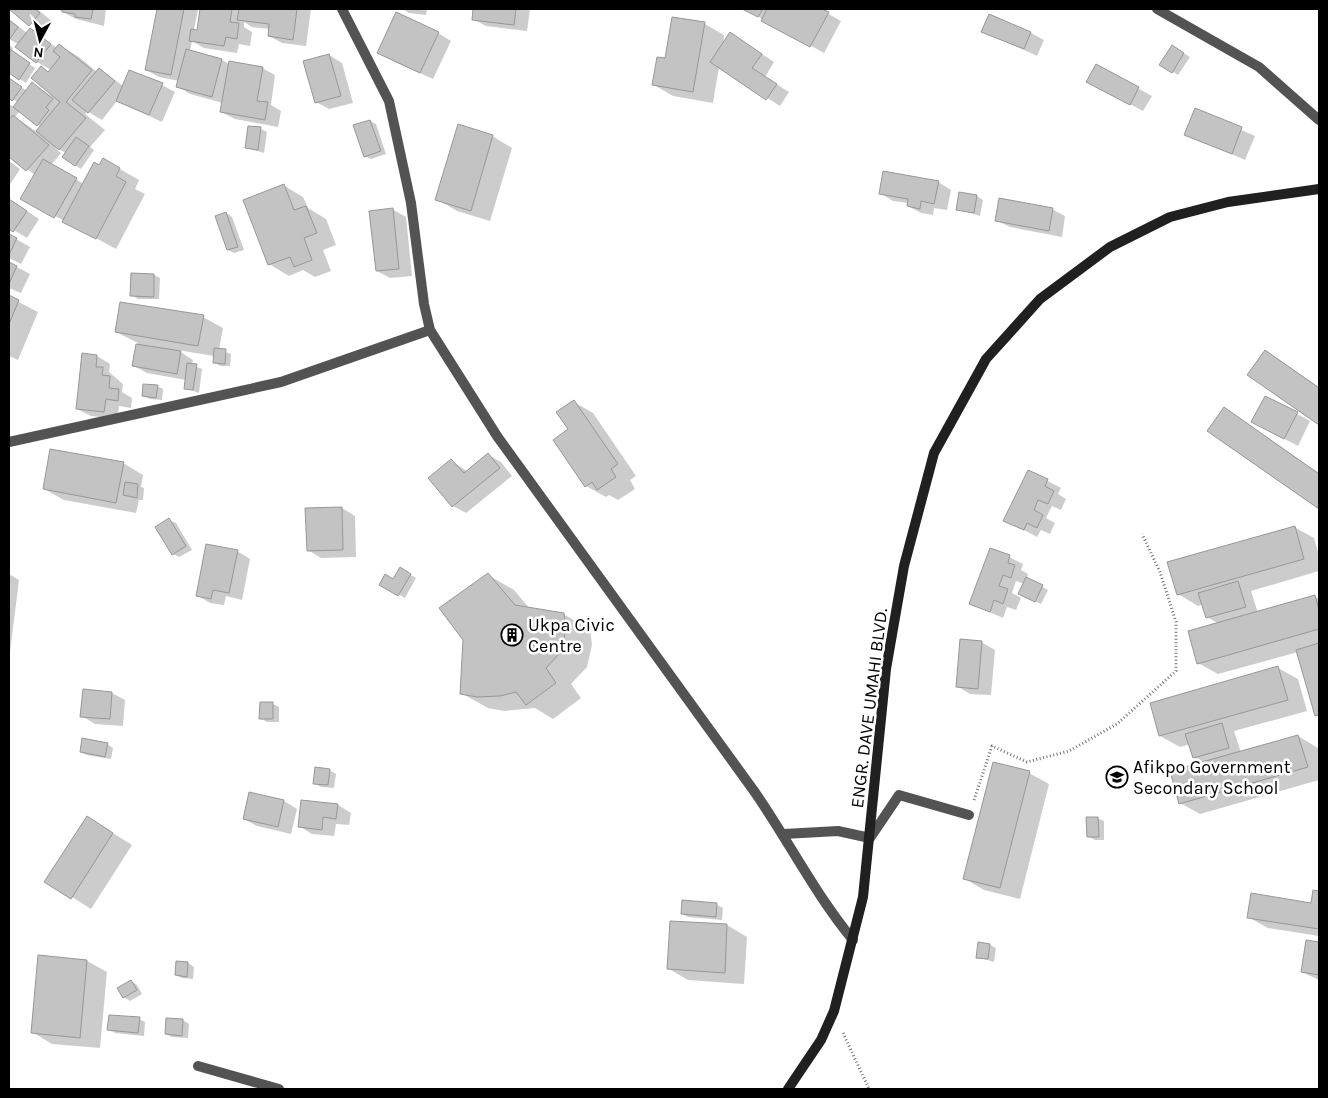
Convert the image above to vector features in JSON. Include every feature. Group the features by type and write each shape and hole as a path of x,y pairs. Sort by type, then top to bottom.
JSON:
{"street":[{"path":"342,9 389,101 411,202 424,304 430,330 497,436 644,637 784,834 828,910 852,940"},
{"path":"1157,9 1259,67 1319,120"},
{"name":"ENGR. DAVE UMAHI BLVD.","path":"788,1089 821,1040 834,1011 863,898 886,669 904,566 934,453 986,359 1040,299 1110,247 1170,217 1228,202 1319,189"},
{"path":"9,442 281,382 430,330"},
{"path":"784,834 838,830 870,838 899,795 969,815"},
{"path":"198,1066 279,1089"}],"path":[{"path":"969,815 992,746 1028,762 1069,751 1117,724 1176,671 1176,622 1160,572 1142,534"},
{"path":"834,1011 869,1089"}],"building":[{"path":"9,9 35,9 40,13 29,26"},
{"path":"62,9 93,9 91,19 75,17 75,14 62,12"},
{"path":"157,9 184,9 171,75 145,70"},
{"path":"200,9 232,9 230,22 239,23 237,39 226,37 224,46 189,41 191,29 197,30"},
{"path":"239,9 297,9 293,40 268,36 269,24 237,20"},
{"path":"473,9 516,9 514,25 472,20"},
{"path":"742,9 763,9 758,17"},
{"path":"767,9 822,9 829,12 810,47 761,21"},
{"path":"396,12 439,32 420,73 377,53"},
{"path":"989,14 1031,32 1024,49 981,32"},
{"path":"672,17 705,22 693,92 652,85 657,57 665,58"},
{"path":"9,20 18,27 9,40"},
{"path":"30,28 51,44 36,63 15,47"},
{"path":"730,32 762,54 752,68 777,84 766,100 710,62"},
{"path":"59,44 92,70 66,102 86,118 59,150 36,131 60,102 31,78 41,66 48,72 60,57 53,51"},
{"path":"1172,45 1184,53 1172,73 1159,65"},
{"path":"10,49 30,63 19,80 9,73"},
{"path":"186,49 222,59 212,97 176,87"},
{"path":"329,54 341,96 315,103 303,61"},
{"path":"229,61 263,67 257,101 268,102 265,120 220,112"},
{"path":"1096,64 1139,87 1130,105 1086,82"},
{"path":"99,68 115,81 88,113 72,100"},
{"path":"129,70 163,83 149,115 116,101"},
{"path":"9,78 22,87 12,101 9,98"},
{"path":"32,82 53,99 46,107 49,110 37,126 13,107"},
{"path":"1195,108 1242,127 1232,154 1184,135"},
{"path":"13,115 49,145 26,171 9,157 9,120"},
{"path":"370,120 381,151 364,157 353,125"},
{"path":"458,124 493,135 471,211 435,200"},
{"path":"248,126 261,127 258,150 245,148"},
{"path":"76,137 89,146 75,166 62,157"},
{"path":"103,158 120,168 116,176 126,182 96,239 62,222 94,162 99,165"},
{"path":"43,159 77,178 54,218 20,199"},
{"path":"883,171 939,181 934,204 921,201 920,209 907,206 908,199 879,194"},
{"path":"284,184 294,210 306,206 317,233 304,238 312,260 294,267 290,257 268,265 243,200"},
{"path":"959,192 977,195 974,213 956,210"},
{"path":"999,198 1053,208 1049,231 995,221"},
{"path":"9,199 27,211 13,232 9,229"},
{"path":"393,208 399,269 376,271 369,211"},
{"path":"226,212 238,247 227,250 215,216"},
{"path":"9,234 17,238 9,255"},
{"path":"9,262 17,266 9,284"},
{"path":"131,273 154,274 154,297 130,296"},
{"path":"9,295 19,300 9,324"},
{"path":"120,302 204,315 198,346 115,332"},
{"path":"136,344 181,351 177,374 132,366"},
{"path":"214,348 226,349 225,364 213,363"},
{"path":"1265,350 1319,388 1319,425 1247,375"},
{"path":"82,353 97,355 96,367 103,367 102,375 110,376 109,388 119,389 118,401 106,399 104,412 76,409"},
{"path":"187,363 197,364 193,390 184,389"},
{"path":"143,384 158,385 156,398 142,396"},
{"path":"1265,396 1298,412 1284,439 1251,422"},
{"path":"574,400 618,464 611,469 616,477 597,490 592,482 585,487 553,440 568,429 556,412"},
{"path":"1224,407 1319,474 1319,509 1207,431"},
{"path":"50,449 124,462 116,503 43,489"},
{"path":"488,453 500,468 452,507 428,478 451,459 464,473"},
{"path":"1028,470 1048,479 1045,486 1054,491 1048,504 1038,500 1034,510 1043,515 1037,528 1027,523 1024,530 1003,521"},
{"path":"125,482 138,484 137,498 123,495"},
{"path":"342,507 343,550 307,551 305,508"},
{"path":"169,518 186,546 172,555 155,527"},
{"path":"1295,526 1304,559 1177,595 1167,562"},
{"path":"206,544 238,550 229,593 213,590 211,599 196,596"},
{"path":"990,548 1010,555 1008,563 1015,565 1011,578 1003,575 999,586 1008,589 1003,604 994,600 990,612 969,604"},
{"path":"400,567 411,574 398,596 379,585 385,574 393,579"},
{"name":"Ukpa Civic Centre","path":"488,573 515,605 564,613 566,629 561,652 546,668 556,683 526,705 516,692 500,696 477,697 460,694 463,640 439,608"},
{"path":"1026,577 1043,585 1035,602 1018,594"},
{"path":"1238,581 1246,607 1206,618 1198,593"},
{"path":"1315,595 1319,610 1319,629 1197,664 1188,631"},
{"path":"960,639 982,641 978,689 956,687"},
{"path":"1319,643 1319,715 1315,716 1296,650"},
{"path":"1278,666 1288,700 1159,736 1150,703"},
{"path":"83,689 112,692 110,719 80,717"},
{"path":"260,702 273,702 273,719 259,719"},
{"path":"1222,723 1229,748 1193,758 1185,734"},
{"path":"1298,735 1308,767 1179,804 1170,771"},
{"path":"82,738 108,743 105,757 80,752"},
{"path":"993,762 1030,771 1000,888 963,879"},
{"path":"315,767 330,769 328,785 313,784"},
{"path":"249,792 284,800 278,827 243,819"},
{"path":"301,800 338,804 336,819 323,817 322,830 298,827"},
{"path":"87,816 113,833 71,899 44,882"},
{"path":"1086,817 1098,817 1099,837 1087,837"},
{"path":"1313,890 1319,891 1319,929 1247,918 1251,893 1311,903"},
{"path":"682,900 717,903 716,917 681,914"},
{"path":"670,921 727,924 725,973 667,969"},
{"path":"1306,940 1319,942 1319,975 1301,972"},
{"path":"978,942 990,944 988,959 976,958"},
{"path":"38,955 87,960 80,1038 31,1033"},
{"path":"176,961 188,962 187,977 175,975"},
{"path":"131,980 137,990 123,998 117,988"},
{"path":"109,1015 140,1017 138,1033 107,1030"},
{"path":"166,1018 183,1019 182,1036 165,1034"}],"place":[{"name":"Ukpa Civic Centre","path":"512,635"},
{"name":"Afikpo Government Secondary School","path":"1117,777"}]}
